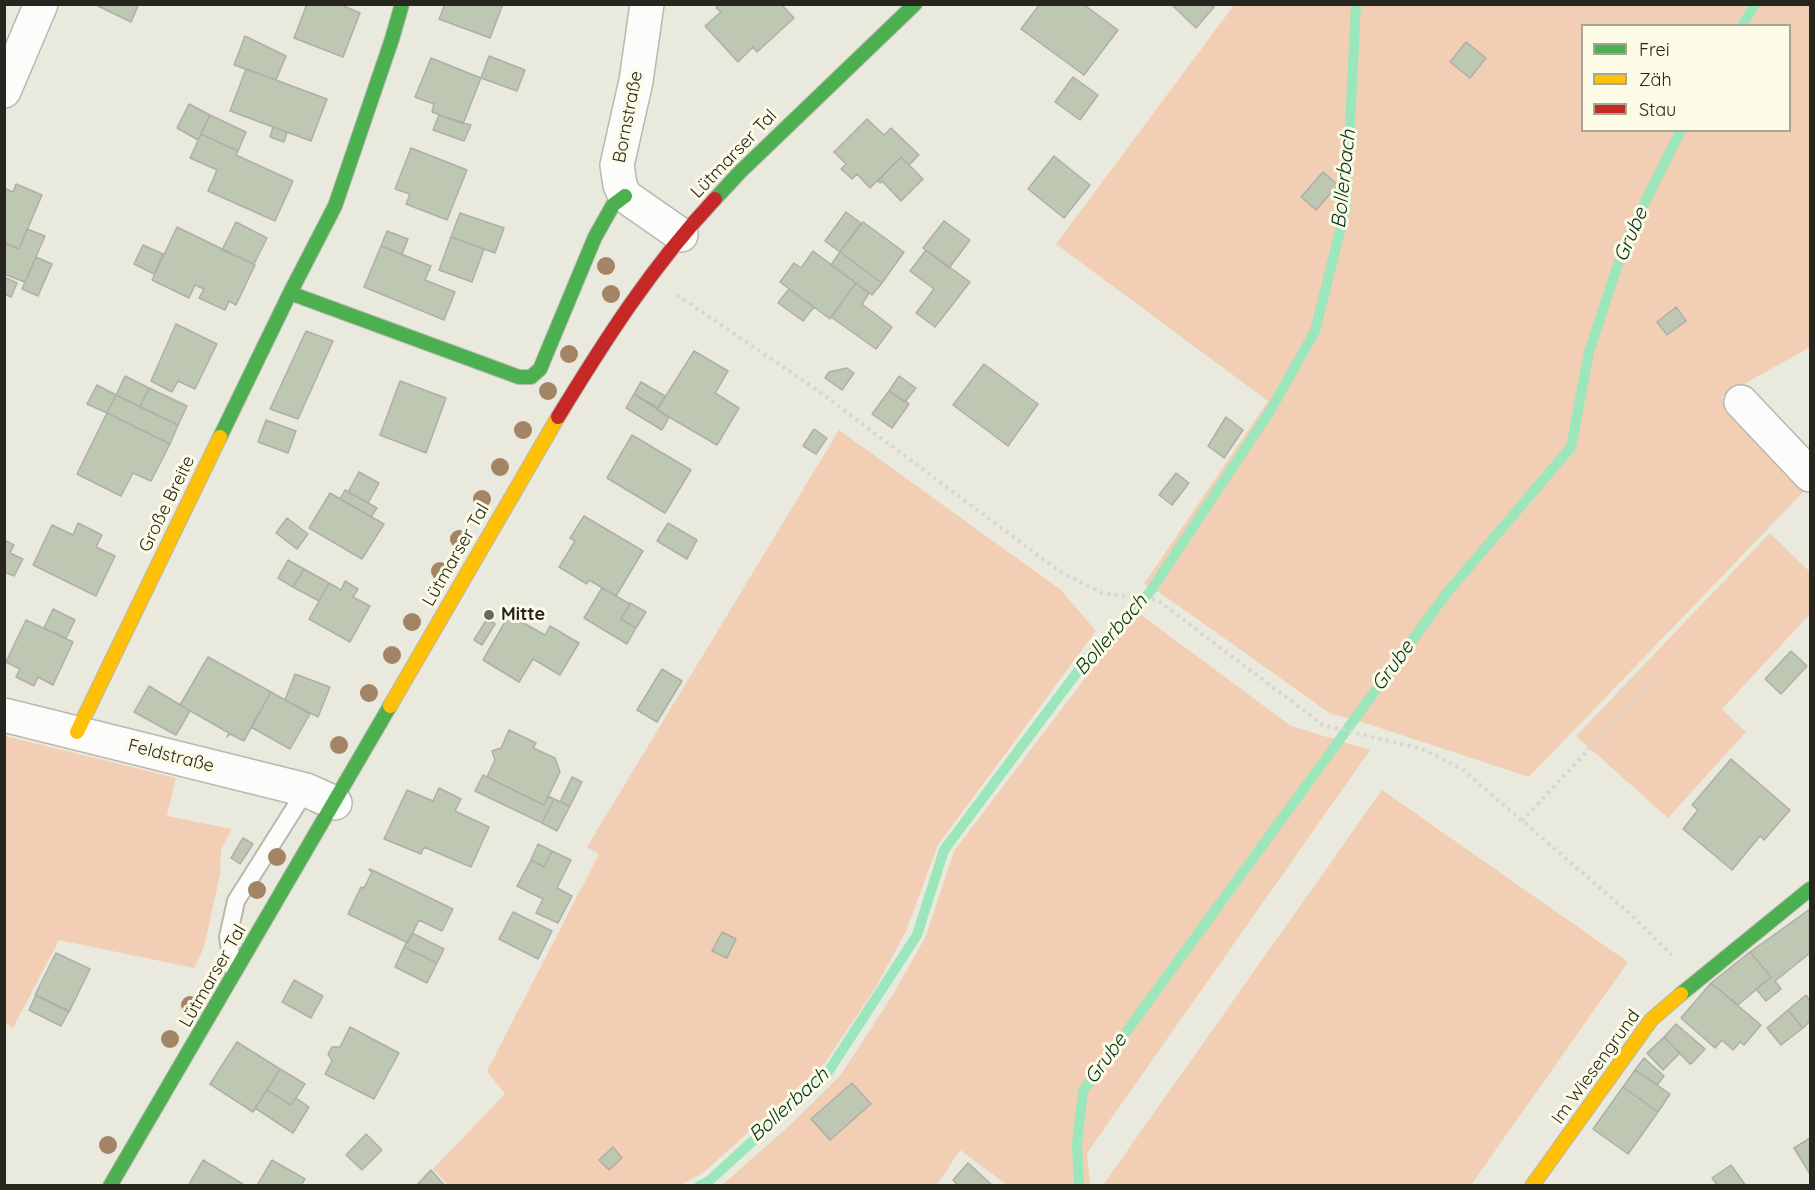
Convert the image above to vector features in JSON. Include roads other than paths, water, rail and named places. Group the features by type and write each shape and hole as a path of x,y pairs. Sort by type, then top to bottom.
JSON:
{"street":[{"path":"4,91 41,4"},
{"name":"Große Breite","path":"77,732 290,293 335,206 402,4"},
{"name":"Bornstraße","path":"625,196 620,185 617,165 636,81 647,4"},
{"name":"Lütmarser Tal","path":"110,1185 335,803 530,462 610,332 649,276 681,236 739,173 915,4"},
{"path":"290,293 519,377 531,377 540,369 595,237 614,205 625,196 681,236"},
{"path":"1742,402 1810,475"},
{"name":"Feldstraße","path":"4,715 306,790 335,803"},
{"name":"Im Wiesengrund","path":"1532,1185 1651,1020 1697,979 1810,889"}],"lane":[{"path":"234,974 228,937 236,901 306,790"}],"waterway":[{"name":"Bollerbach","path":"699,1186 709,1181 828,1072 917,935 944,850 1090,655 1150,592 1270,411 1315,331 1346,207 1356,4"},
{"name":"Grube","path":"1743,24 1755,4"},
{"name":"Grube","path":"1079,1186 1077,1144 1083,1091 1446,594 1571,447 1589,352 1626,240 1680,132"}],"place":[{"name":"Mitte","path":"489,615"}]}
